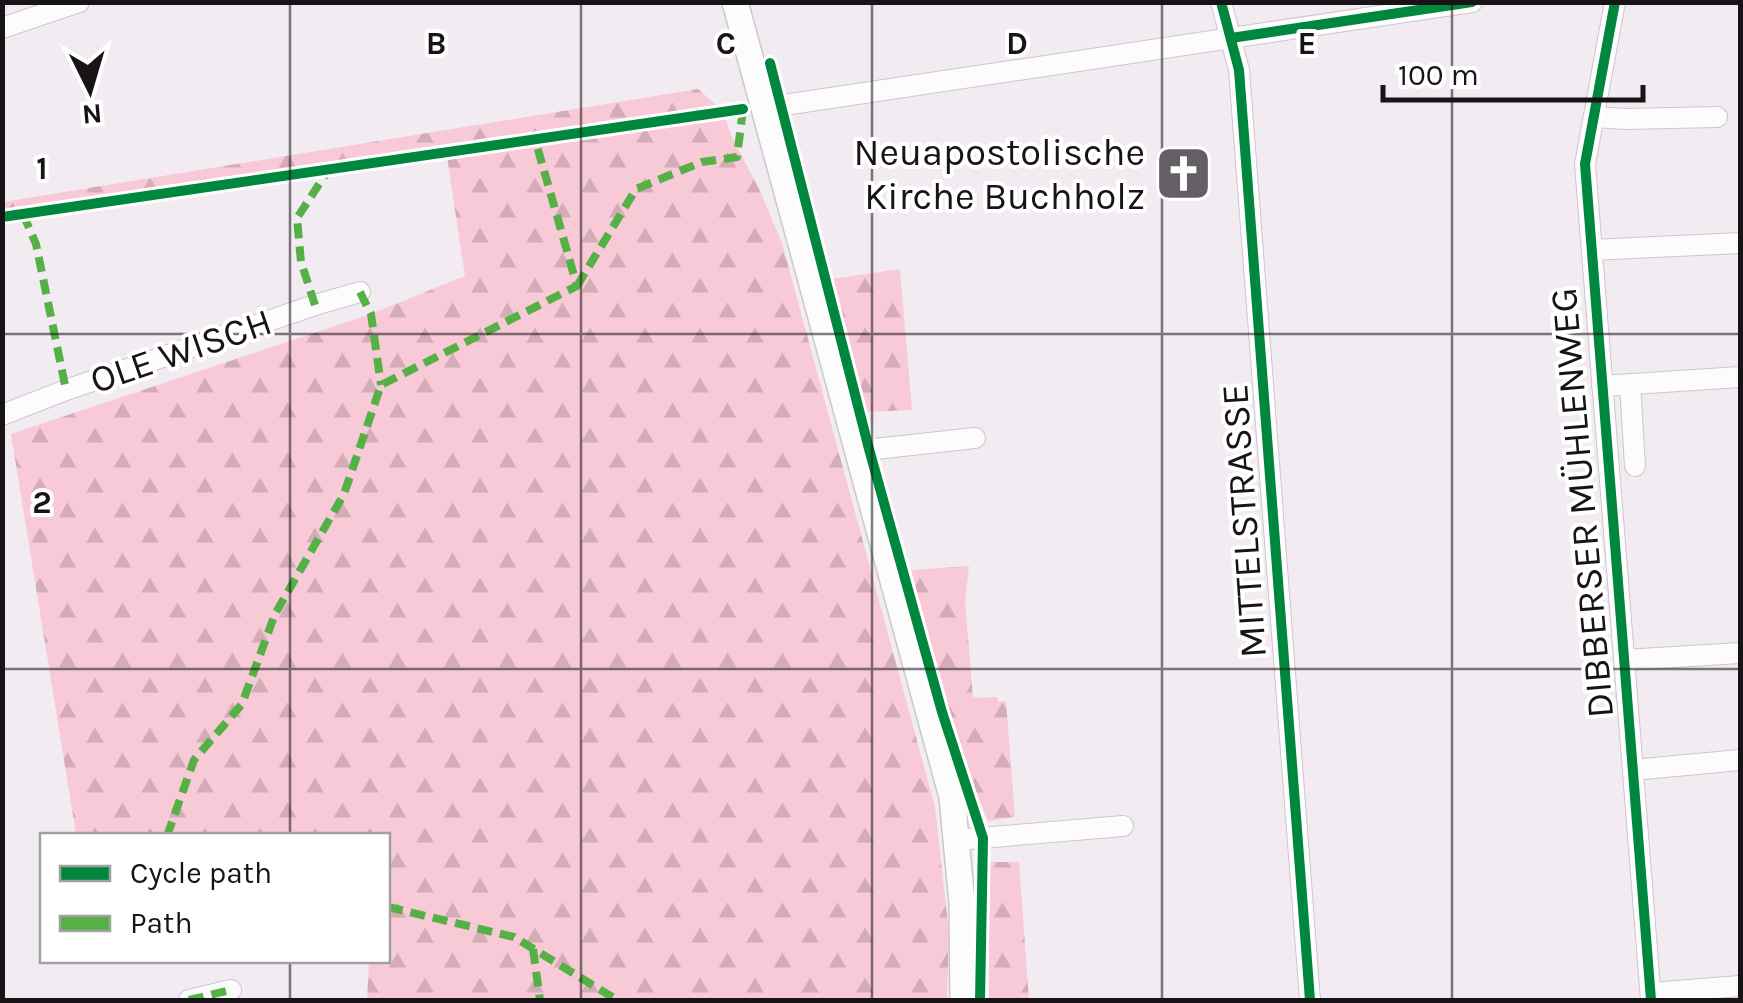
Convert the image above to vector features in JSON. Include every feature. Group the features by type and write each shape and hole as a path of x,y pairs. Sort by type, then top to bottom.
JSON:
{"main road":[{"path":"735,2 952,797 962,902 963,1000"}],"street":[{"path":"2,28 78,2"},
{"name":"MITTELSTRASSE","path":"1222,2 1239,70 1310,1000"},
{"path":"764,108 1472,2"},
{"name":"DIBBERSER MÜHLENWEG","path":"1615,2 1585,164 1651,997"},
{"path":"1594,117 1717,117"},
{"name":"DIBBERSER MÜHLENWEG","path":"1592,250 1740,244"},
{"name":"OLE WISCH","path":"2,415 315,304 360,292"},
{"name":"DIBBERSER MÜHLENWEG","path":"1602,386 1740,377"},
{"path":"1630,384 1635,466"},
{"path":"856,451 975,438"},
{"path":"1624,660 1740,653"},
{"name":"DIBBERSER MÜHLENWEG","path":"1633,770 1740,760"},
{"path":"957,840 1123,826"},
{"path":"1651,997 1740,986"},
{"path":"189,1000 232,990"}],"green space":[{"path":"698,89 724,112 730,133 782,243 935,807 949,933 947,1000 367,1000 369,963 390,963 390,833 76,833 11,434 371,314 465,276 447,157 3,222 3,202"},
{"path":"900,269 912,410 867,412 831,279"},
{"path":"969,566 965,600 973,698 997,697 998,702 1006,701 1015,817 988,821 954,729 911,570"},
{"path":"989,862 1019,862 1029,1000 989,1000"}],"marked path":[{"path":"577,286 636,189 702,162 737,157 743,109"},
{"path":"168,833 194,760 242,704 275,614 344,494 381,385 577,286 535,139"},
{"path":"315,305 301,262 297,218 329,169"},
{"path":"23,214 36,244 66,390"},
{"path":"360,292 371,314 381,385"},
{"path":"390,907 514,937 617,1000"},
{"path":"533,949 540,1000"},
{"path":"189,1000 231,990"}],"cycle path":[{"path":"1221,2 1239,70 1310,1000"},
{"path":"1231,38 1472,2"},
{"path":"1615,2 1585,164 1651,1000"},
{"path":"770,63 869,449 942,712 983,838 980,1000"},
{"path":"2,217 743,109"}],"place":[{"name":"Neuapostolische Kirche Buchholz","path":"1184,174"}]}
